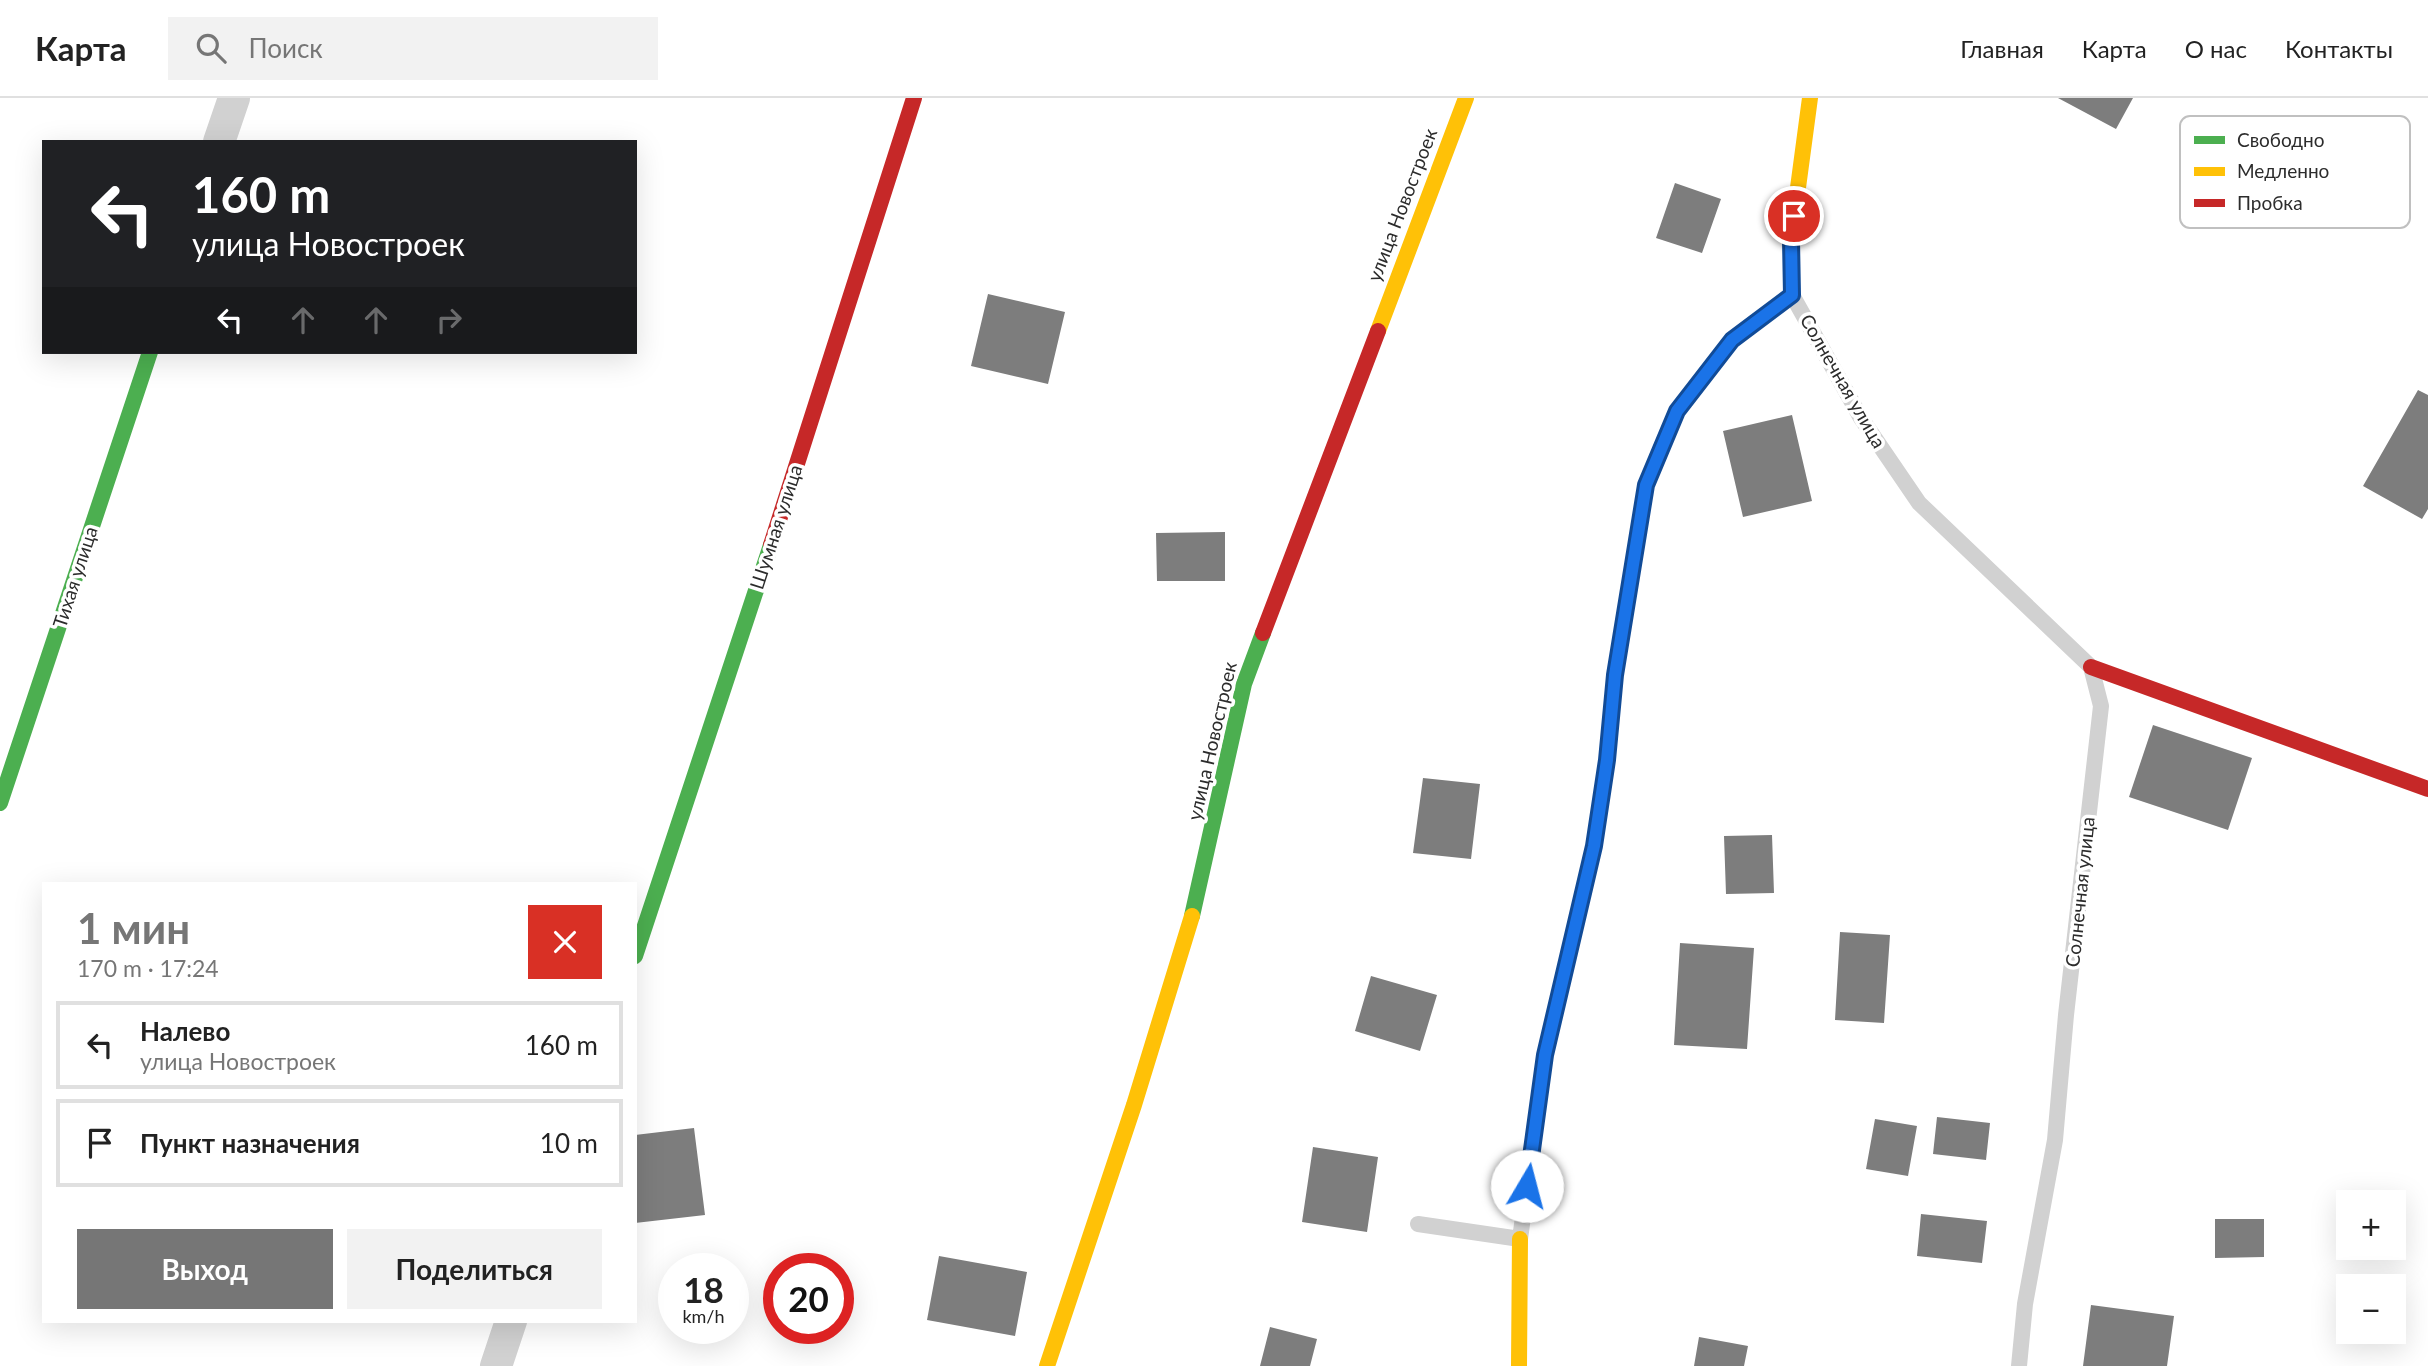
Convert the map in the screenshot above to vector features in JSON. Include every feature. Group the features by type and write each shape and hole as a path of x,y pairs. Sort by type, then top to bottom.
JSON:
{"street":[{"path":"220,140 234,98"},
{"name":"Шумная улица","path":"637,950 705,752 914,98"},
{"name":"улица Новостроек","path":"1047,1366 1134,1105 1198,897 1244,684 1465,98"},
{"path":"1792,295 1791,240 1811,98"},
{"name":"Тихая улица","path":"0,803 149,354"},
{"path":"2091,667 2428,789"},
{"path":"1519,1366 1520,1238"},
{"path":"496,1366 510,1323"}],"lane":[{"name":"Солнечная улица","path":"1520,1238 1545,1055 1594,846 1607,760 1615,675 1646,485 1677,411 1732,340 1792,295 1861,418 1919,503 2091,667 2101,706 2066,1015 2055,1140 2025,1304 2019,1366"},
{"path":"1418,1224 1520,1238"}],"building":[{"path":"2058,98 2133,98 2116,129"},
{"path":"1675,183 1721,199 1702,253 1656,238"},
{"path":"988,294 1065,312 1048,384 971,366"},
{"path":"2418,390 2428,395 2428,509 2422,519 2363,486"},
{"path":"1792,415 1812,501 1743,517 1723,431"},
{"path":"1225,532 1225,581 1157,581 1156,533"},
{"path":"2153,725 2252,758 2228,830 2129,797"},
{"path":"1423,778 1480,784 1471,859 1413,853"},
{"path":"1772,835 1774,893 1726,894 1724,836"},
{"path":"1840,932 1890,935 1884,1023 1835,1020"},
{"path":"1680,943 1754,948 1747,1049 1674,1045"},
{"path":"1371,976 1437,995 1420,1051 1355,1031"},
{"path":"1937,1117 1990,1123 1986,1160 1933,1154"},
{"path":"1875,1119 1917,1126 1908,1176 1866,1169"},
{"path":"694,1128 705,1215 637,1223 637,1135"},
{"path":"1313,1147 1378,1157 1367,1232 1302,1222"},
{"path":"1921,1214 1987,1221 1982,1263 1917,1256"},
{"path":"2215,1219 2264,1219 2264,1257 2215,1258"},
{"path":"939,1256 1027,1272 1015,1336 927,1320"},
{"path":"2091,1305 2174,1316 2167,1366 2083,1366"},
{"path":"1270,1327 1317,1339 1310,1366 1260,1366"},
{"path":"1699,1337 1748,1346 1744,1366 1694,1366"}],"traffic: fast":[{"path":"0,803 149,354"},
{"path":"637,950 771,545"},
{"path":"1192,916 1244,684 1263,633"}],"traffic: slow":[{"path":"1378,331 1466,98"},
{"path":"1792,295 1791,240 1810,98"},
{"path":"1047,1366 1134,1105 1192,916"},
{"path":"1519,1366 1520,1239"}],"traffic: jam":[{"path":"771,545 914,98"},
{"path":"1263,633 1378,331"},
{"path":"2091,667 2428,789"}],"route":[{"path":"1527,1186 1545,1055 1594,846 1607,760 1615,675 1646,485 1677,411 1732,340 1792,295 1791,240 1794,216"}]}
